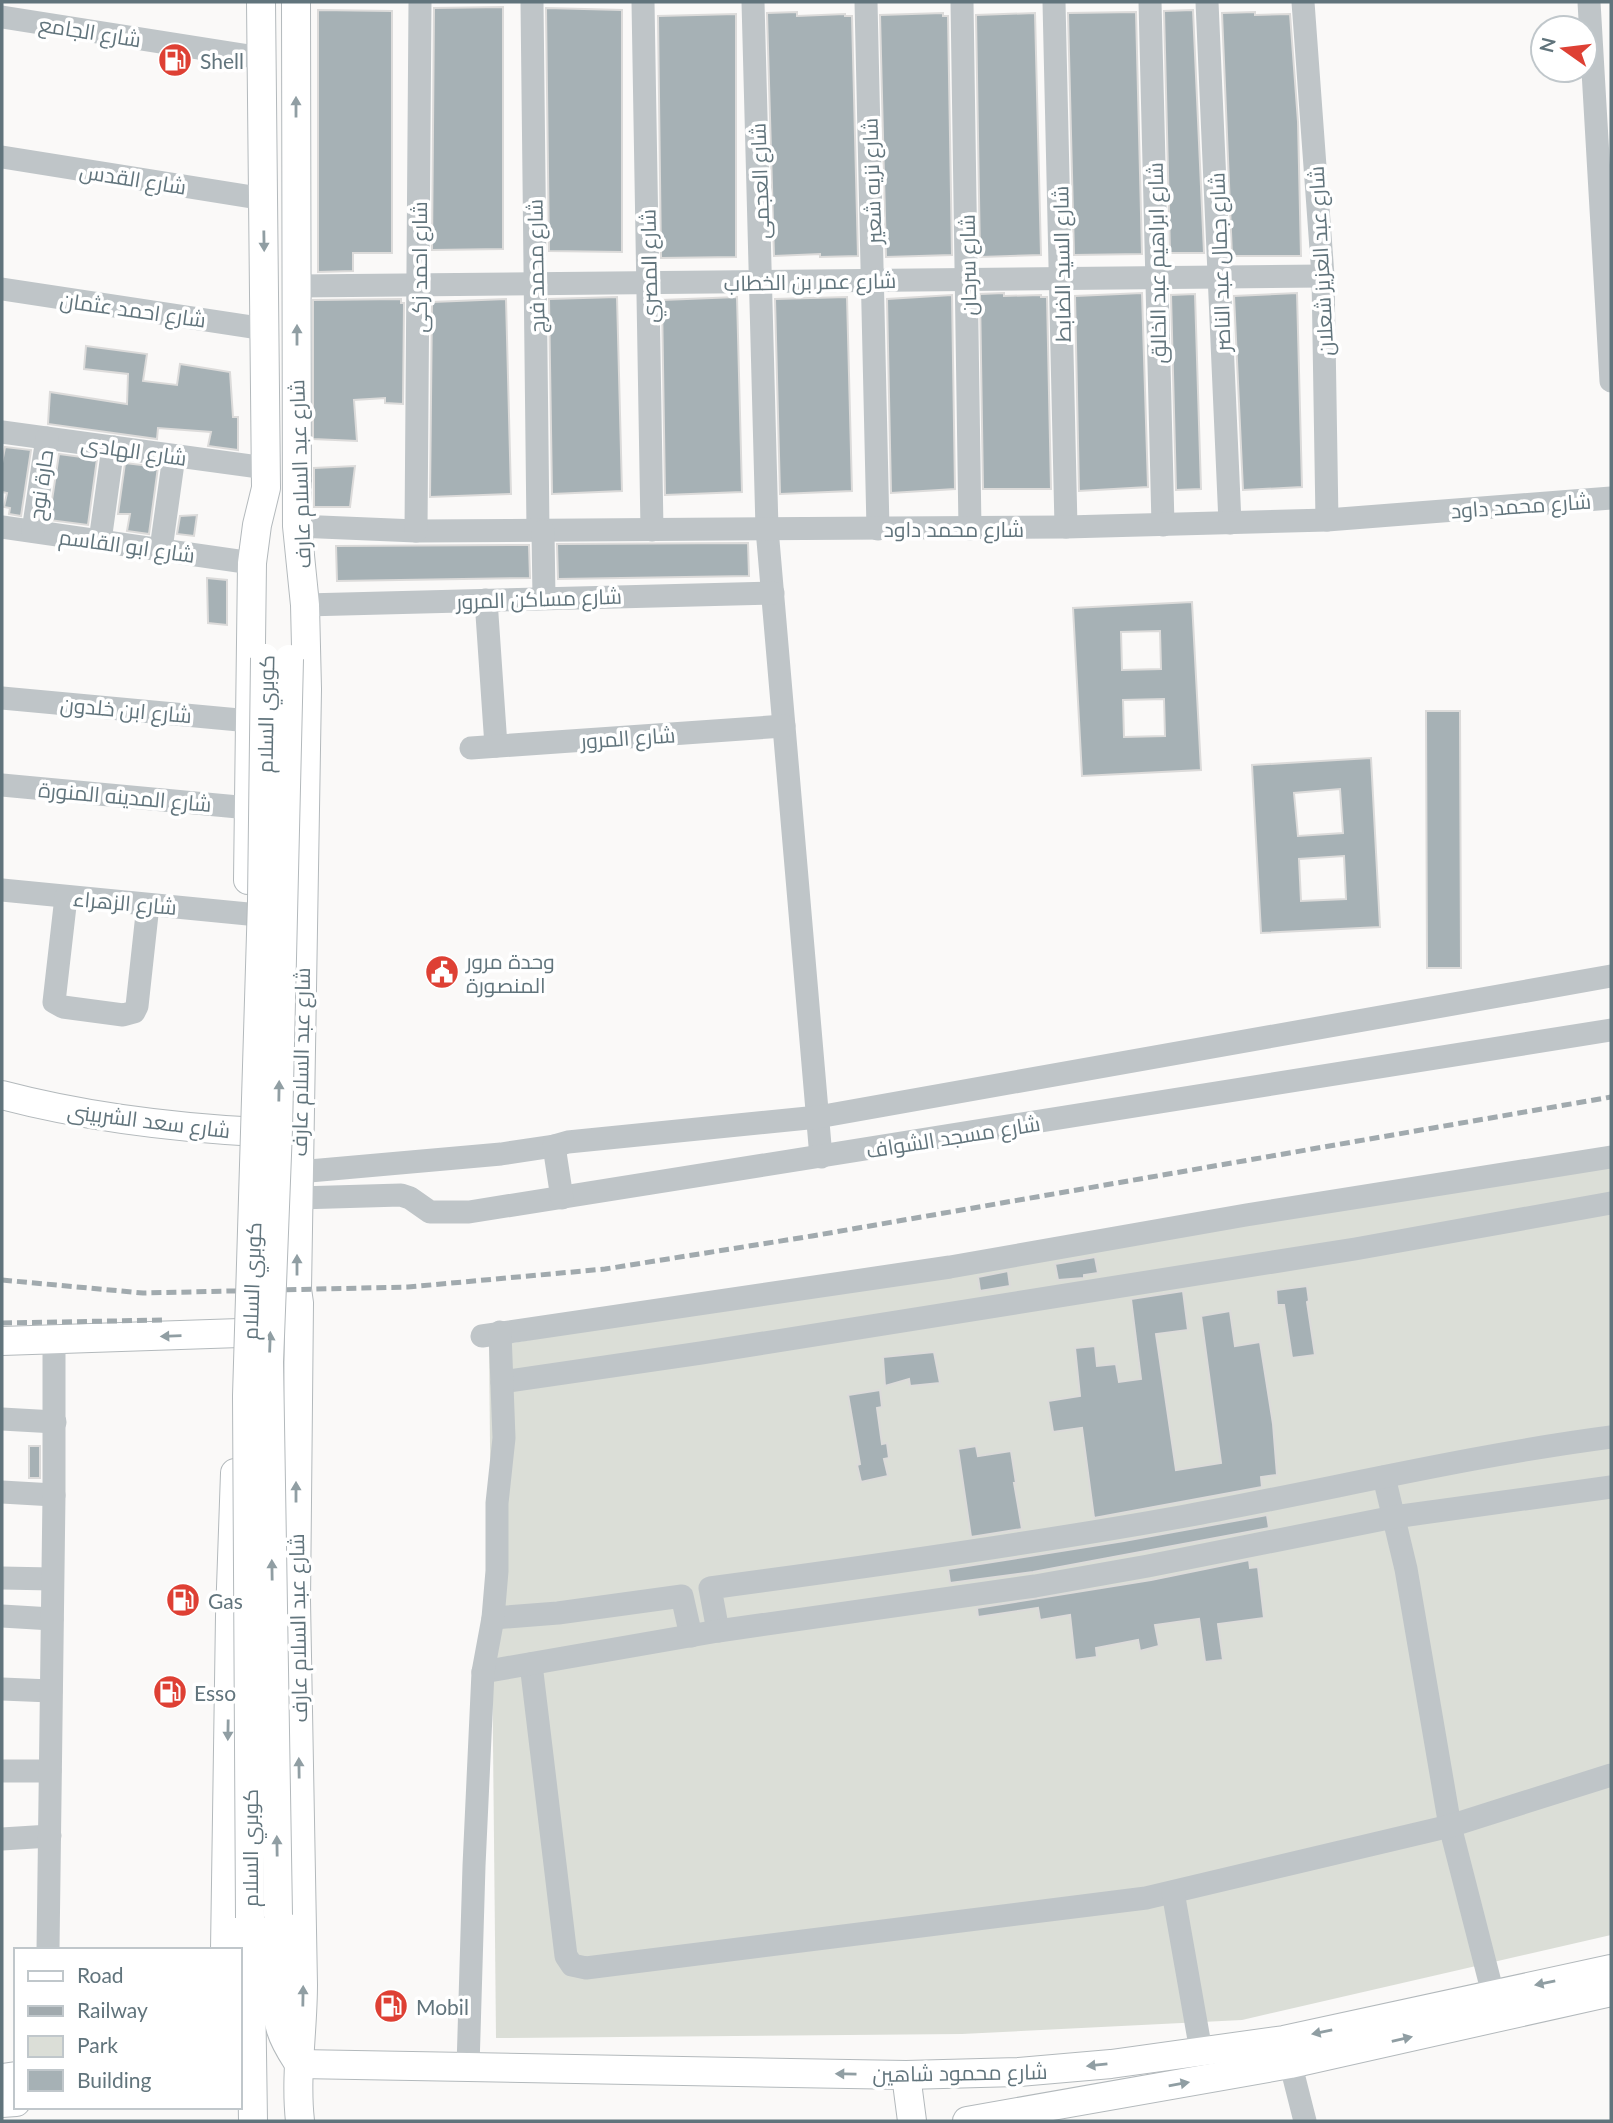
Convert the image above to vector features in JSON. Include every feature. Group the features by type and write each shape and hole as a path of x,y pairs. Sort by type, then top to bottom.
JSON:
{"main road":[{"name":"شارع عبد السلام عارف","path":"225,1948 230,1609 245,1132 252,563 266,478 261,2"},
{"name":"شارع عبد السلام عارف","path":"296,2 297,526 305,605 307,689 297,1289 296,1601 303,1985 299,2064 300,2121"},
{"name":"كوبري السلام","path":"266,478 277,659 278,1129 270,1362 278,1914 276,2010 287,2047 299,2064"},
{"name":"كوبري السلام","path":"245,2075 250,1918 247,1396 262,901 277,659 291,587 297,526"},
{"path":"250,688 307,689"},
{"name":"شارع سعد الشربينى","path":"2,1095 57,1109 106,1117 245,1132 298,1133"},
{"path":"2,1341 240,1333"},
{"path":"238,1388 297,1386"},
{"path":"230,1609 296,1601"},
{"name":"شارع محمود شاهين","path":"299,2064 905,2075 972,2075 1065,2069 1201,2051 1287,2052 1493,1994 1611,1969"},
{"name":"شارع محمود شاهين","path":"967,2121 1287,2052 1611,1992"},
{"path":"245,2075 248,2115"},
{"path":"905,2075 912,2121"}],"street":[{"name":"شارع احمد زكى","path":"416,531 420,2"},
{"name":"شارع محمد فرج","path":"532,2 535,284 544,598"},
{"name":"شارع المصري","path":"643,2 652,530"},
{"name":"شارع العجمى","path":"753,2 767,529 821,1157"},
{"name":"شارع نزيه شعير","path":"866,2 878,529"},
{"name":"شارع سرحان","path":"962,2 971,528"},
{"name":"شارع السيد الضابط","path":"1054,2 1066,527"},
{"name":"شارع ابراهيم عبد الخالق","path":"1150,2 1163,525"},
{"name":"شارع جمال عبد الناصر","path":"1208,2 1230,523"},
{"name":"شارع عبد العزيز شعلان","path":"1303,2 1323,276 1327,520"},
{"path":"1589,2 1603,114 1611,381"},
{"name":"شارع الجامع","path":"2,17 262,58"},
{"name":"شارع القدس","path":"2,157 264,199"},
{"name":"شارع عمر بن الخطاب","path":"297,286 1323,276"},
{"name":"شارع احمد عثمان","path":"2,289 265,329"},
{"name":"شارع الهادى","path":"2,432 174,456 266,478"},
{"name":"حارة نوح","path":"33,531 47,438"},
{"path":"100,541 113,447"},
{"path":"161,550 174,456"},
{"name":"شارع محمد داود","path":"297,526 416,531 541,531 1163,525 1327,520 1611,498"},
{"name":"شارع ابو القاسم","path":"2,527 252,563"},
{"name":"شارع مساكن المرور","path":"305,605 773,593"},
{"path":"486,600 496,746"},
{"name":"شارع ابن خلدون","path":"2,698 250,721"},
{"name":"شارع المرور","path":"471,748 784,726"},
{"name":"شارع المدينه المنورة","path":"2,785 249,808"},
{"name":"شارع الزهراء","path":"2,890 248,914"},
{"path":"66,897 54,1002 63,1007 123,1015 134,1012 137,1006 148,905"},
{"path":"298,1185 568,1142 818,1117 1611,976"},
{"name":"شارع مسجد الشواف","path":"298,1185 401,1195 430,1212 450,1213 562,1198 1611,1030"},
{"path":"554,1146 562,1198"},
{"path":"468,2067 483,1672 493,1618 497,1571 497,1503 504,1437 502,1382 491,1334 950,1267 1246,1215 1611,1157"},
{"path":"502,1382 1355,1249 1611,1203"},
{"path":"48,1948 54,1340"},
{"path":"2,1419 55,1422"},
{"path":"718,1631 710,1588 1009,1546 1183,1516 1482,1457 1611,1437"},
{"path":"1384,1477 1406,1570 1450,1826 1493,1994"},
{"path":"483,1672 718,1631 1035,1586 1394,1517 1611,1487"},
{"path":"2,1492 54,1495"},
{"path":"2,1578 52,1580"},
{"path":"493,1618 558,1613 682,1596 691,1636"},
{"path":"2,1616 52,1619"},
{"path":"531,1664 566,1956 572,1965 586,1968 1146,1898 1450,1826 1611,1775"},
{"path":"2,1689 51,1691"},
{"path":"2,1771 50,1771"},
{"path":"2,1839 50,1836"},
{"path":"1173,1892 1201,2051"},
{"path":"1287,2052 1305,2121"}],"green space":[{"path":"1611,1151 1611,1935 1242,2020 962,2034 496,2038 489,1347"}],"building":[{"path":"503,7 503,249 432,250 434,8"},
{"path":"546,8 622,10 622,252 549,251"},
{"path":"318,10 392,11 392,253 353,253 353,271 318,272"},
{"path":"1193,10 1204,253 1170,253 1164,11"},
{"path":"797,12 797,16 852,16 858,256 774,256 767,13"},
{"path":"1136,12 1142,254 1074,255 1068,13"},
{"path":"1255,12 1255,15 1290,14 1298,122 1301,256 1232,256 1222,13"},
{"path":"943,13 943,16 948,16 952,255 886,257 880,15"},
{"path":"1035,13 1041,255 980,257 976,15"},
{"path":"736,14 736,257 661,258 658,16"},
{"path":"1004,293 1004,296 1047,297 1051,489 983,489 980,294"},
{"path":"1142,293 1148,487 1079,491 1075,296"},
{"path":"1297,293 1302,487 1243,490 1234,296"},
{"path":"1195,294 1201,489 1176,490 1171,295"},
{"path":"952,295 955,489 891,493 887,299"},
{"path":"617,297 622,491 552,494 549,299"},
{"path":"737,297 742,492 665,495 662,300"},
{"path":"847,297 852,491 780,494 775,299"},
{"path":"401,299 401,303 404,303 403,404 385,403 385,398 354,400 357,441 313,439 313,300"},
{"path":"506,299 511,494 430,497 432,302"},
{"path":"86,346 147,354 143,381 177,385 180,364 230,372 233,417 238,417 238,450 208,446 211,432 158,428 157,439 48,424 50,392 127,404 128,374 84,369"},
{"path":"5,447 31,450 21,516 9,514 10,508 4,507 7,493 2,492"},
{"path":"59,454 97,459 88,525 49,520"},
{"path":"125,463 158,467 149,534 127,531 130,514 118,514"},
{"path":"355,466 350,507 314,507 314,468"},
{"path":"197,515 194,536 177,534 180,516"},
{"path":"748,543 749,576 558,579 557,544"},
{"path":"529,545 530,578 337,581 336,546"},
{"path":"207,578 227,580 227,625 208,623"},
{"path":"1192,602 1201,770 1082,776 1073,608","holes":["1160,631 1161,669 1122,670 1121,632","1164,699 1165,736 1124,737 1123,700"]},
{"path":"1426,711 1460,711 1461,968 1427,968"},
{"path":"1371,758 1380,927 1261,933 1252,765","holes":["1340,789 1343,833 1298,836 1294,793","1344,856 1346,899 1301,901 1299,859"]},
{"path":"1095,1257 1098,1273 1084,1275 1084,1278 1058,1280 1055,1264"},
{"path":"1008,1271 1010,1286 980,1291 978,1277"},
{"path":"1307,1286 1315,1355 1292,1358 1284,1305 1277,1305 1276,1290"},
{"path":"1183,1291 1188,1330 1156,1334 1176,1470 1221,1463 1201,1316 1230,1311 1235,1346 1260,1342 1273,1424 1277,1475 1261,1477 1262,1487 1094,1518 1082,1428 1053,1432 1048,1401 1080,1396 1075,1348 1095,1346 1097,1366 1116,1364 1119,1382 1141,1379 1131,1299"},
{"path":"934,1352 940,1383 910,1386 909,1379 885,1386 883,1357"},
{"path":"880,1390 882,1407 877,1408 882,1444 887,1443 889,1458 884,1459 888,1476 861,1482 848,1395"},
{"path":"29,1446 40,1446 40,1478 29,1478"},
{"path":"976,1446 978,1456 1011,1451 1022,1529 971,1537 958,1449"},
{"path":"1267,1515 1269,1528 1033,1572 950,1583 948,1569"},
{"path":"1249,1560 1250,1568 1258,1567 1264,1618 1218,1624 1223,1660 1205,1662 1199,1619 1155,1625 1159,1646 1140,1651 1138,1640 1096,1648 1097,1657 1075,1660 1070,1615 1040,1620 1038,1608 978,1617 977,1608 1151,1580"}],"railway":[{"path":"2,1280 143,1293 408,1287 605,1269 812,1236 1611,1097"},
{"path":"2,1323 166,1320"}],"place":[{"name":"Shell","path":"175,60"},
{"name":"وحدة مرور المنصورة","path":"442,972"},
{"name":"Gas","path":"183,1600"},
{"name":"Esso","path":"170,1692"},
{"name":"Mobil","path":"391,2006"}]}
